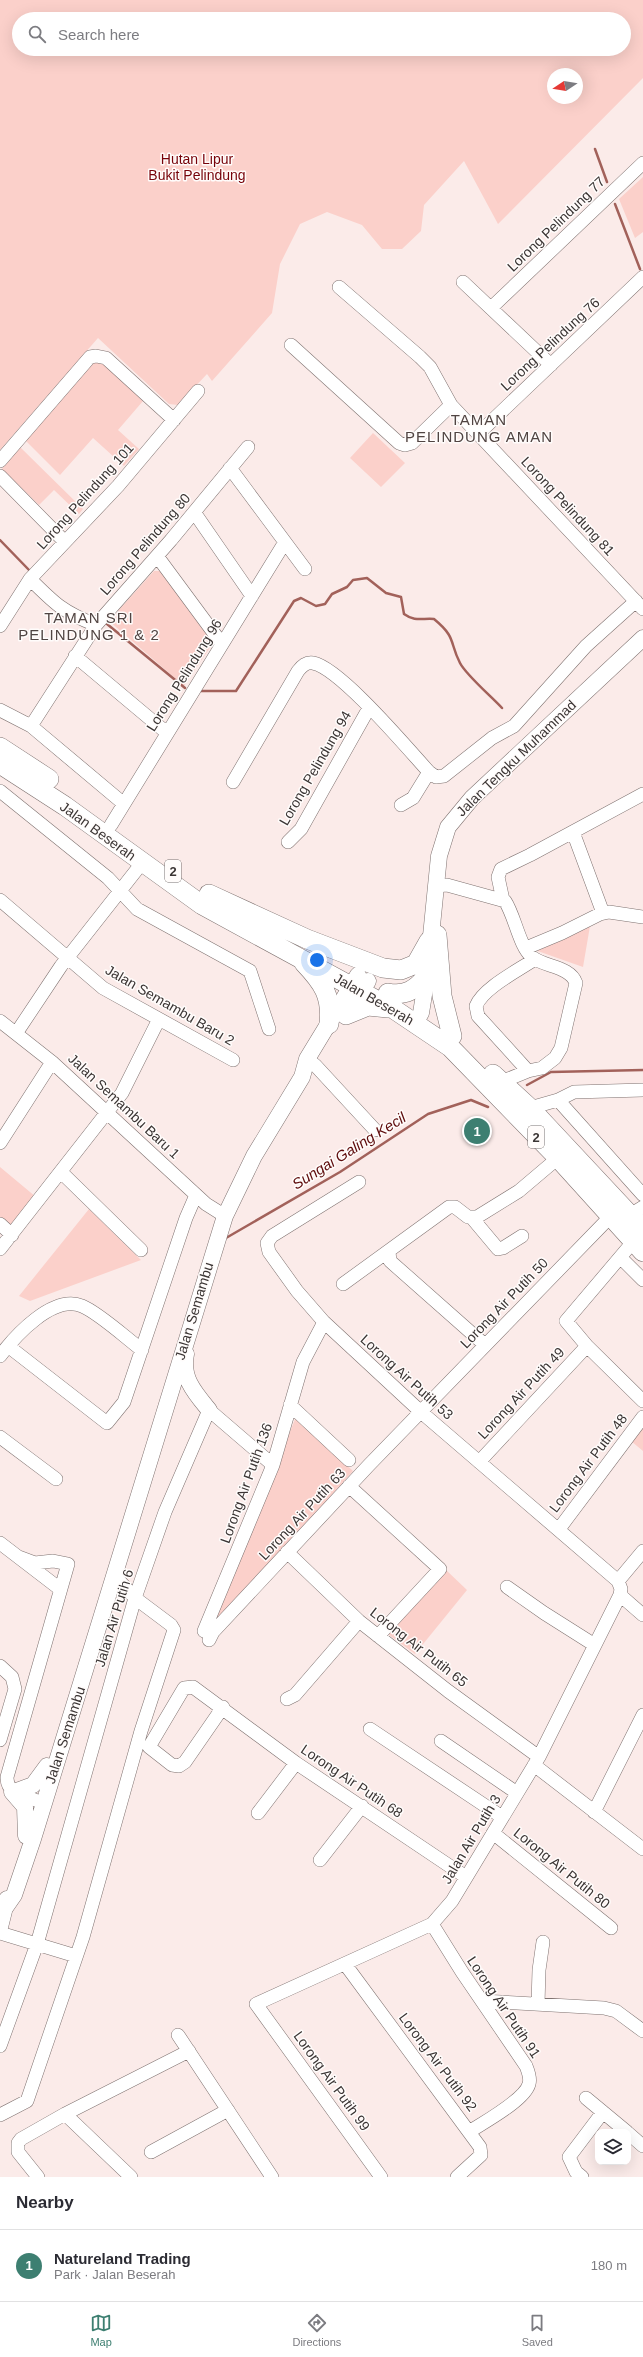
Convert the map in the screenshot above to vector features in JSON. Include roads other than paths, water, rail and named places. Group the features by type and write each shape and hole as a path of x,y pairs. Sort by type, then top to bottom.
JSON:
{"highway":[{"name":"Jalan Beserah","path":"0,747 43,775 176,873 209,894 392,1001 423,1021 452,1036 530,1108 639,1229"},
{"name":"Jalan Beserah","path":"0,764 53,798 202,905 297,956 360,983"},
{"path":"209,894 307,939 388,969 401,970 416,964 433,938"},
{"path":"433,938 442,996 452,1036"},
{"path":"297,956 326,991 330,1010 329,1024"},
{"path":"346,1015 362,1008 392,1001 399,994 411,991 427,976"},
{"name":"Jalan Beserah","path":"423,1021 467,1062 558,1158 610,1217 639,1229"}],"main road":[{"name":"Jalan Tengku Muhammad","path":"423,1021 433,938 435,886 443,840 456,815 547,726 643,638"},
{"name":"Jalan Tengku Muhammad","path":"423,1021 427,976 433,938"},
{"name":"Jalan Semambu","path":"311,1062 346,1015 360,983"},
{"name":"Jalan Semambu","path":"5,1908 14,1895 41,1802 115,1576 118,1559 194,1309 225,1216 254,1156 311,1062 329,1024 360,983"},
{"path":"194,1309 184,1362 185,1373 189,1384 209,1410"},
{"name":"Jalan Semambu","path":"0,1927 26,1836 41,1802 47,1766 106,1580 118,1559"},
{"path":"26,1836 25,1807 13,1792 33,1785 47,1766"}],"street":[{"name":"Lorong Pelindung 77","path":"491,308 643,163"},
{"name":"Lorong Pelindung 76","path":"478,434 643,277"},
{"path":"463,282 552,365"},
{"name":"Lorong Pelindung 81","path":"338,287 425,362 451,405 639,605"},
{"path":"291,345 398,443 405,445 412,443 451,405"},
{"path":"0,461 90,357 96,356 106,358 174,420"},
{"name":"Lorong Pelindung 101","path":"0,626 30,579 118,486 198,391"},
{"name":"Lorong Pelindung 80","path":"31,726 96,625 157,556 248,447"},
{"path":"230,468 305,569"},
{"path":"0,476 65,542"},
{"path":"194,512 252,596"},
{"name":"Lorong Pelindung 96","path":"111,825 285,542"},
{"path":"157,556 222,644"},
{"path":"30,579 58,607 72,615 96,625"},
{"path":"233,782 298,671 303,665 314,663 336,676 369,708 429,772 436,777 444,776 492,738 514,726 586,646 639,605"},
{"path":"75,656 168,733"},
{"name":"Lorong Pelindung 94","path":"288,842 301,829 369,708"},
{"path":"0,710 31,726 124,804"},
{"path":"401,805 413,798 429,772"},
{"path":"0,791 108,878 119,892 137,909 250,971 269,1030"},
{"path":"503,900 498,877 501,869 643,794"},
{"path":"573,832 604,913"},
{"path":"17,1032 68,959 142,863"},
{"path":"435,886 447,884 503,900 507,904 526,948 535,960 566,972 573,977 576,983 558,1055 542,1068 528,1071 501,1082"},
{"name":"Jalan Semambu Baru 2","path":"0,900 68,959 113,994 233,1060"},
{"path":"526,948 604,913 643,917"},
{"path":"528,1071 478,1016 476,1006 479,1000 501,981 535,960"},
{"path":"0,1249 122,1093 159,1019"},
{"name":"Jalan Semambu Baru 1","path":"0,1021 17,1032 52,1062 196,1195 225,1216"},
{"path":"0,1143 52,1062"},
{"path":"311,1062 375,1130"},
{"path":"530,1108 558,1100 574,1092 643,1090"},
{"path":"558,1100 643,1195"},
{"path":"472,1218 477,1217 519,1191 558,1158"},
{"path":"61,1172 141,1250"},
{"name":"Lorong Air Putih 53","path":"359,1182 272,1236 267,1243 269,1252 297,1291 324,1322 421,1412 618,1581"},
{"path":"142,1350 87,1308 75,1304 42,1314 17,1333 3,1351 107,1423 124,1402 142,1350 186,1218 196,1195"},
{"path":"343,1284 451,1206 472,1218 498,1249 504,1248 522,1236"},
{"name":"Lorong Air Putih 50","path":"421,1412 610,1217"},
{"path":"0,1224 12,1234"},
{"path":"639,1229 621,1258 566,1321 587,1346 643,1401"},
{"path":"389,1252 390,1261 485,1345"},
{"path":"621,1258 643,1280"},
{"name":"Lorong Air Putih 136","path":"206,1635 272,1465 303,1362 324,1322"},
{"name":"Lorong Air Putih 49","path":"479,1462 587,1346"},
{"path":"290,1405 350,1460"},
{"path":"209,1410 272,1465"},
{"name":"Jalan Air Putih 6","path":"0,2046 37,1944 136,1598 165,1512 209,1410"},
{"name":"Lorong Air Putih 63","path":"206,1635 213,1632 349,1486 421,1412"},
{"name":"Lorong Air Putih 48","path":"559,1529 643,1418"},
{"path":"0,1437 56,1479"},
{"path":"349,1486 440,1569 378,1636"},
{"path":"0,1543 60,1590"},
{"path":"643,1551 618,1581 620,1595 643,1615"},
{"name":"Lorong Air Putih 65","path":"287,1552 359,1621 536,1761 594,1812 643,1850"},
{"path":"19,1557 35,1563 53,1561 68,1564 7,1777 8,1788 13,1792 41,1802"},
{"path":"0,2115 27,2100 76,1956 130,1770 174,1630 172,1625 136,1598 115,1576"},
{"path":"508,1587 544,1613 593,1644"},
{"name":"Jalan Air Putih 3","path":"256,2004 432,1924 452,1901 536,1761 593,1644 620,1595"},
{"path":"288,1699 295,1695 359,1621"},
{"path":"0,1666 12,1677 14,1683 0,1740"},
{"name":"Lorong Air Putih 68","path":"149,1747 184,1688 194,1687 223,1707 296,1763 466,1877"},
{"path":"130,1770 149,1747 176,1767 185,1762 223,1707"},
{"path":"594,1812 641,1725"},
{"path":"370,1729 502,1817"},
{"path":"441,1741 517,1793"},
{"path":"258,1813 296,1763"},
{"path":"320,1860 362,1806"},
{"name":"Lorong Air Putih 80","path":"493,1833 611,1928"},
{"name":"Lorong Air Putih 91","path":"432,1924 526,2066 529,2085 521,2096 470,2132"},
{"path":"0,1933 76,1956"},
{"path":"538,2004 539,1970 543,1942"},
{"name":"Lorong Air Putih 92","path":"345,1964 480,2147 481,2156 457,2177"},
{"path":"483,2001 604,2008 616,2011 641,2024"},
{"name":"Lorong Air Putih 99","path":"256,2004 381,2177"},
{"path":"178,2035 272,2177"},
{"path":"38,2177 18,2152 18,2142 65,2114 189,2051"},
{"path":"586,2098 622,2129"},
{"path":"152,2152 228,2110"},
{"path":"582,2177 570,2162 569,2157 603,2112"},
{"path":"65,2114 131,2177"},
{"path":"631,2136 643,2146"}],"waterway":[{"path":"595,149 607,182"},
{"path":"615,204 640,269"},
{"path":"0,540 29,570"},
{"path":"201,691 236,691 294,601 301,598 316,606 325,604 332,594 347,587 353,580 367,578 386,593 401,597 404,614 415,619 434,619 441,625 452,640 463,668 473,680 502,708"},
{"path":"107,624 185,688"},
{"name":"Sungai Galing Kecil","path":"527,1085 551,1072 643,1070"},
{"name":"Sungai Galing Kecil","path":"226,1238 340,1172 428,1114 471,1100 488,1107"}],"place":[{"name":"Natureland Trading","path":"477,1131"}],"district":[{"name":"TAMAN PELINDUNG AMAN","path":"479,428"},
{"name":"TAMAN SRI PELINDUNG 1 & 2","path":"89,626"}],"park label":[{"name":"Hutan Lipur Bukit Pelindung","path":"197,168"}]}
